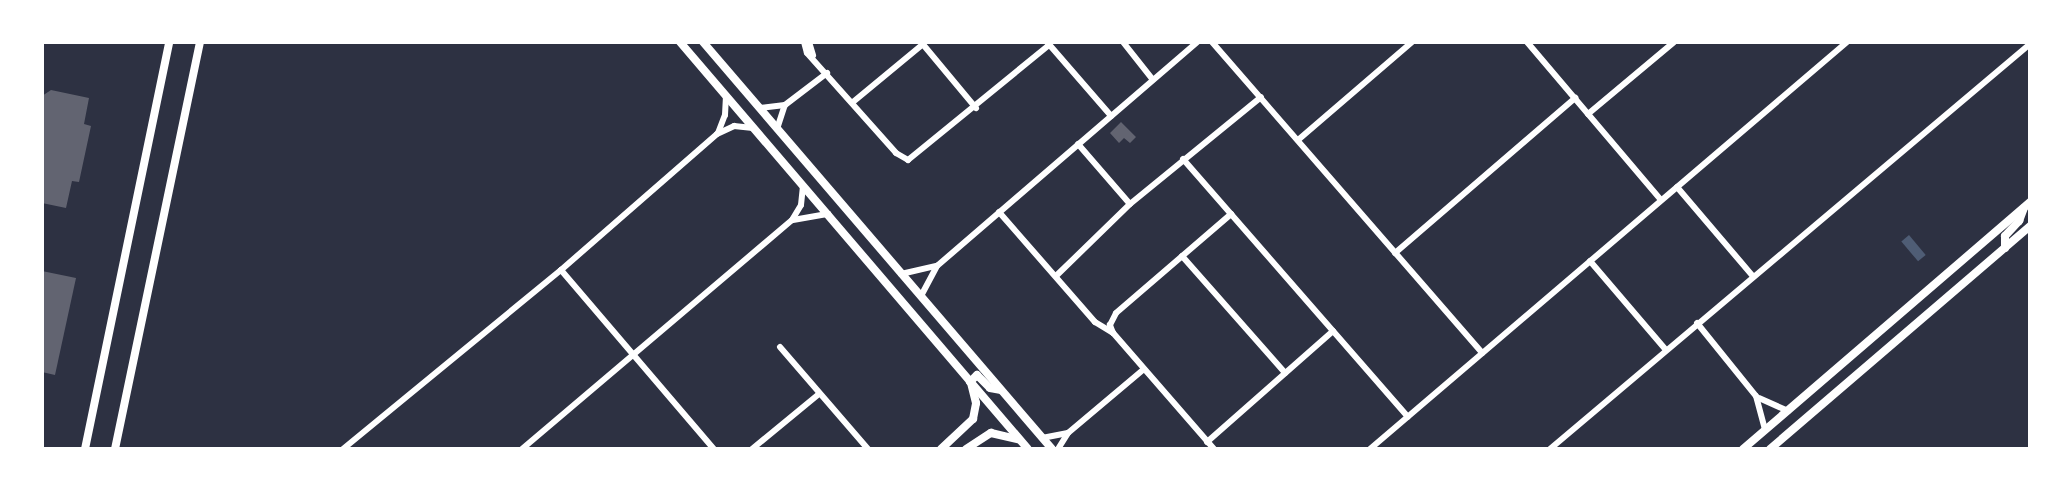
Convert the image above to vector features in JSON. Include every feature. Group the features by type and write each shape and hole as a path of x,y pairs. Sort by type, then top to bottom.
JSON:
{"main road":[{"path":"680,42 1028,449"},
{"path":"703,42 1052,449"},
{"path":"2005,248 2005,236 2019,221 2027,205"},
{"path":"1743,449 2027,205"},
{"path":"1770,449 2030,226"},
{"path":"970,382 977,375 990,388 1000,390"}],"street":[{"path":"85,449 169,42"},
{"path":"115,449 200,42"},
{"path":"804,42 827,73 899,157 908,160 917,156 976,108 1048,43 1111,117"},
{"path":"809,42 813,56"},
{"path":"1123,42 1153,80"},
{"path":"921,296 937,266 1197,42"},
{"path":"1212,42 1482,354"},
{"path":"1298,140 1412,42"},
{"path":"1527,42 1661,200"},
{"path":"1588,114 1673,42"},
{"path":"1370,449 1847,42"},
{"path":"853,102 922,43 976,108"},
{"path":"1550,449 1752,275 2030,44"},
{"path":"760,108 785,105 827,73"},
{"path":"717,134 725,115 726,96"},
{"path":"1056,276 1130,204 1182,159 1261,97"},
{"path":"1395,253 1575,98"},
{"path":"777,129 785,105"},
{"path":"343,449 561,270 717,134 734,126 753,128"},
{"path":"1078,144 1130,204"},
{"path":"1182,159 1408,417"},
{"path":"522,449 634,357 792,220 801,205 803,187"},
{"path":"1677,187 1752,275"},
{"path":"999,212 1095,322 1113,333 1214,449"},
{"path":"792,220 828,214"},
{"path":"1113,333 1112,316 1231,214"},
{"path":"1182,256 1285,373"},
{"path":"1590,261 1666,350"},
{"path":"901,274 937,266"},
{"path":"561,270 714,449"},
{"path":"1697,323 1756,396 1765,430"},
{"path":"1207,442 1333,331"},
{"path":"780,346 868,449"},
{"path":"1058,449 1068,433 1144,369"},
{"path":"941,449 973,419 976,403 970,382"},
{"path":"752,449 819,394"},
{"path":"1756,396 1788,411"},
{"path":"966,449 991,433 1020,440"},
{"path":"1042,438 1068,433"}],"water":[{"path":"1909,235 1926,255 1918,261 1901,241"}],"building":[{"path":"51,90 89,98 84,124 91,126 79,182 72,181 66,208 42,203 42,96"},
{"path":"1121,122 1136,137 1130,143 1124,138 1119,143 1110,133"},
{"path":"42,271 76,278 55,375 42,372"}]}
